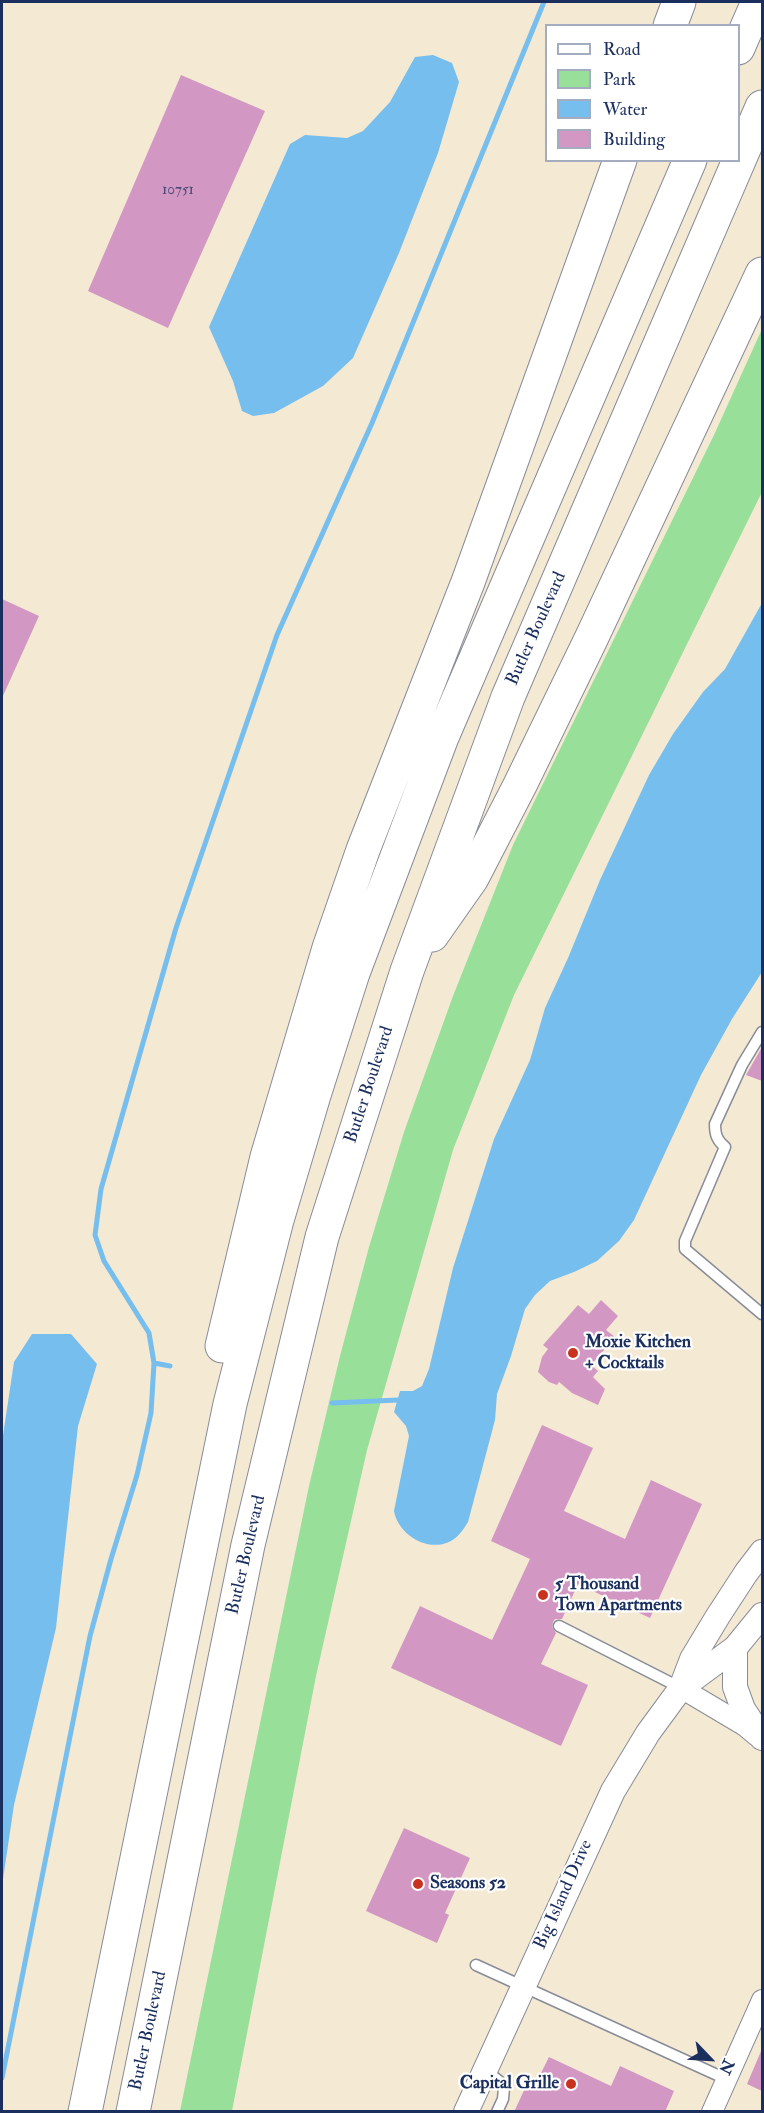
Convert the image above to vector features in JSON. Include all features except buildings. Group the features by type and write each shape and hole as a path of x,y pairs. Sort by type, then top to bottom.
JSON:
{"highway":[{"path":"671,24 679,2"},
{"path":"740,43 758,2"},
{"name":"Butler Boulevard","path":"740,158 762,107"},
{"path":"172,1685 182,1576 203,1429 254,1211 294,1059 363,850 468,582 619,162"},
{"path":"85,2112 228,1414 295,1158 353,973 446,727 689,162"},
{"name":"Butler Boulevard","path":"133,2112 248,1545 305,1299 322,1237 406,971 508,697 738,162"},
{"path":"406,971 478,867 591,639 762,274"}],"street":[{"name":"Big Island Drive","path":"466,2112 613,1791 648,1733 681,1688 692,1659 718,1616 762,1552"},
{"name":"Big Island Drive","path":"681,1688 735,1648 762,1615"},
{"path":"735,1648 735,1687 743,1709 762,1739"},
{"path":"681,1688 745,1726 762,1739"},
{"path":"712,2112 762,2000"}],"lane":[{"path":"762,1032 742,1065 715,1124 718,1140 725,1147 685,1240 685,1249 762,1314"},
{"path":"559,1626 681,1688"},
{"path":"476,1965 726,2079"},
{"path":"485,2070 504,2088 503,2098 497,2112"}],"green space":[{"path":"762,329 762,492 514,995 453,1150 367,1450 316,1676 232,2111 180,2111 309,1486 369,1247 404,1132 453,996 513,845 714,435"}],"water":[{"path":"433,55 452,63 459,82 438,153 399,253 353,358 323,386 274,413 253,416 242,411 233,381 209,327 290,144 305,135 347,138 363,131 390,102 415,57"},
{"path":"762,603 762,972 732,1019 701,1075 634,1220 619,1241 597,1261 550,1281 535,1295 525,1309 497,1394 495,1420 468,1522 458,1536 449,1542 431,1545 423,1543 407,1534 394,1511 409,1436 406,1426 394,1412 400,1391 413,1391 422,1386 429,1369 453,1268 494,1139 530,1060 545,1008 600,880 649,775 673,734 703,692 725,669"},
{"path":"32,1334 71,1334 97,1364 78,1426 56,1628 14,1805 2,1886 2,1442 14,1362"}],"waterway":[{"path":"2,2078 90,1636 137,1475 151,1413 154,1363 149,1333 104,1261 95,1235 101,1189 176,928 277,635 372,423 544,2"},
{"path":"154,1363 170,1366"},
{"path":"332,1403 398,1400"}],"place":[{"name":"Moxie Kitchen + Cocktails","path":"573,1353"},
{"name":"5 Thousand Town Apartments","path":"543,1595"},
{"name":"Seasons 52","path":"418,1884"},
{"name":"Capital Grille","path":"571,2084"}]}
